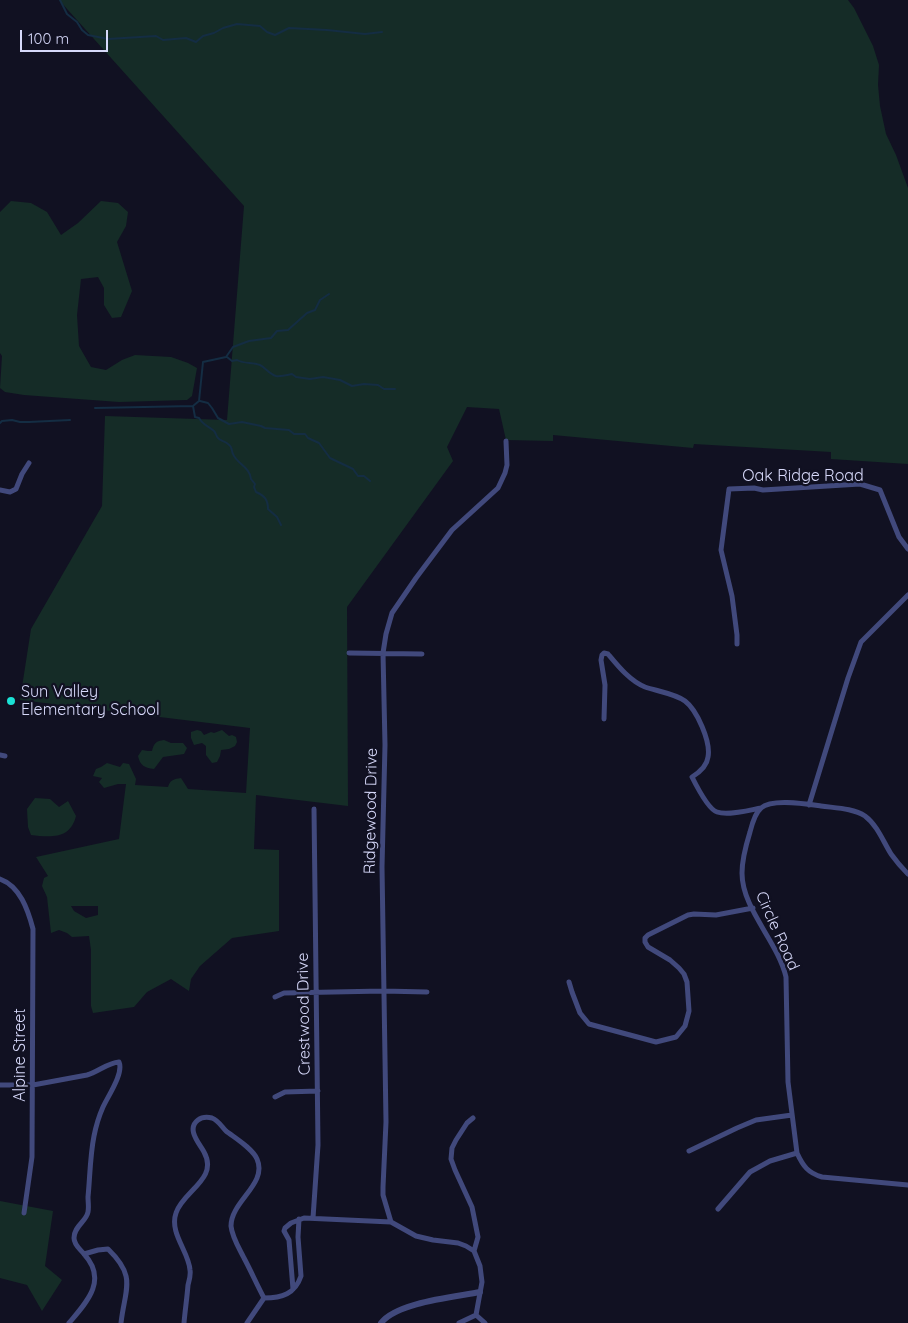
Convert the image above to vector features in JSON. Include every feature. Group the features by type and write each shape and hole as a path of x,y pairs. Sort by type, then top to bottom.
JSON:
{"street":[{"name":"Ridgewood Drive","path":"391,1222 383,1195 386,1122 382,867 385,745 383,653 392,613 416,578 452,530 498,488 507,464 506,441"},
{"path":"0,490 10,492 16,490 22,474 29,463"},
{"name":"Oak Ridge Road","path":"737,644 732,596 721,550 729,489 754,488 763,490 860,484 880,490 899,537 908,549"},
{"path":"809,805 861,642 908,596"},
{"path":"349,652 422,654"},
{"path":"604,719 605,685 601,660 604,653 608,654 631,678 643,686 683,699 688,704 702,725 707,741 708,757 701,772 692,777 712,810 727,814 761,808 771,803 782,803 855,811 866,817 877,830 893,856 908,874"},
{"name":"Circle Road","path":"761,808 753,822 748,839 742,874 752,908 778,956 786,977 788,1082 797,1153 803,1166 816,1175 908,1185"},
{"name":"Crestwood Drive","path":"313,1218 318,1145 314,809"},
{"name":"Alpine Street","path":"0,879 15,889 22,898 28,910 33,928 32,1157 24,1213"},
{"path":"569,982 580,1013 588,1024 656,1042 676,1037 685,1026 688,1011 687,982 679,968 670,960 648,947 645,938 688,915 726,914 752,908"},
{"path":"275,998 284,993 427,992"},
{"path":"0,1085 33,1085 95,1073 107,1065 119,1062 121,1066 94,1136 88,1211 87,1216 76,1230 74,1240 93,1266 95,1282 89,1298 69,1323"},
{"path":"275,1098 284,1092 318,1091"},
{"path":"689,1151 756,1120 792,1115"},
{"path":"184,1323 190,1270 177,1235 176,1214 186,1197 197,1187 207,1172 206,1157 192,1131 194,1124 199,1119 206,1117 214,1119 256,1157 260,1168 257,1179 235,1212 231,1227 235,1240 264,1298"},
{"path":"473,1118 467,1123 452,1148 452,1159 473,1213 478,1237 474,1251"},
{"path":"718,1209 750,1172 770,1161 797,1153"},
{"path":"293,1289 289,1240 284,1231 287,1226 298,1219 304,1218 391,1222 416,1236 458,1243 474,1251 480,1266 482,1282 476,1315"},
{"path":"264,1298 284,1296 299,1281 301,1276 298,1219"},
{"path":"84,1254 108,1249 117,1258 127,1276 128,1289 121,1323"},
{"path":"381,1323 395,1311 414,1305 480,1292"},
{"path":"247,1323 264,1298"},
{"path":"459,1323 476,1315"},
{"path":"476,1315 485,1323"}],"green space":[{"path":"59,0 848,0 873,46 879,65 880,106 886,134 908,188 908,464 831,459 831,452 694,444 693,448 553,435 553,441 506,440 499,409 467,407 447,447 453,461 347,607 348,806 256,795 254,849 279,850 279,931 232,938 200,966 191,979 189,991 171,979 147,992 134,1007 93,1013 91,1006 91,950 89,936 72,937 59,930 51,933 47,897 42,886 44,878 48,876 36,857 119,839 126,784 104,788 99,782 102,778 93,776 96,769 107,763 120,767 123,763 129,764 136,779 135,785 168,787 173,780 181,778 188,789 246,793 250,728 20,700 31,629 102,506 105,416 227,420 244,206","holes":["71,906 98,906 98,915 86,918 74,911"]},
{"path":"11,201 31,203 47,212 61,235 78,223 101,201 118,203 128,212 126,226 117,242 132,291 121,317 112,318 104,305 104,288 98,277 81,279 77,315 79,346 91,367 106,370 122,360 135,355 171,357 188,363 197,368 192,396 187,400 119,402 24,395 5,392 0,388 2,356 0,353 0,212"},
{"path":"222,730 229,736 236,737 237,742 235,746 229,749 221,750 217,762 212,763 206,755 206,746 202,743 194,745 191,732 201,731 204,735"},
{"path":"164,740 171,743 183,743 187,748 184,754 163,757 154,769 143,766 138,756 142,750 152,751 156,743"},
{"path":"35,798 50,799 59,807 68,801 76,816 73,824 64,833 58,835 31,835 28,827 27,809"},
{"path":"0,1201 53,1211 45,1266 62,1280 42,1311 27,1285 0,1278"}],"waterway":[{"path":"60,0 67,14 88,35 108,39 156,36 163,40 186,38 196,42 203,36 237,24 260,26 267,32 275,35 289,28 365,34 382,32"},
{"path":"95,408 193,406 199,401 203,362 226,357 233,347 249,341 271,338 277,331 288,330 307,313 315,310 320,300 329,294"},
{"path":"227,357 232,361 237,360 260,365 276,376 292,374 296,377 310,379 323,377 340,380 352,386 364,384 378,385 384,389 395,389"},
{"path":"200,401 208,403 218,418 229,424 242,422 265,428 289,430 294,434 305,434 308,438 319,443 330,458 353,469 358,476 364,476 370,481"},
{"path":"193,406 195,417 199,418 214,431 219,439 231,446 232,453 248,471 255,484 256,492 262,495 268,509 277,517 281,525"},
{"path":"0,423 12,420 20,422 70,420"}],"place":[{"name":"Sun Valley Elementary School","path":"11,701"}]}
